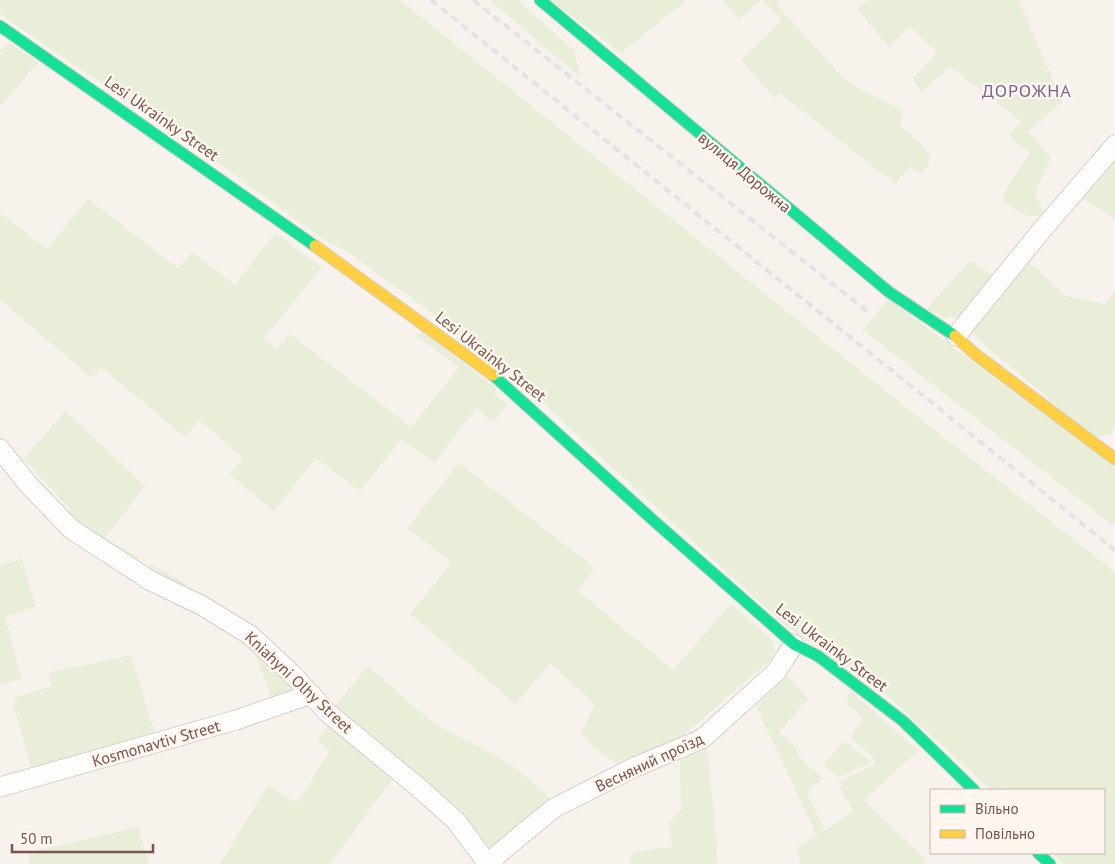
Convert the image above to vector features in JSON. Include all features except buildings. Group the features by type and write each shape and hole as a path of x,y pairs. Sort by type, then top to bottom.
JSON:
{"street":[{"name":"вулиця Дорожна","path":"540,0 889,292 956,336 975,354 1115,459"},
{"name":"Lesi Ukrainky Street","path":"3,33 361,278 500,380 654,521 794,644 818,656 903,721 973,789"},
{"path":"956,336 1041,231 1115,145"},
{"name":"Kniahyni Olhy Street","path":"0,449 27,483 71,529 151,581 202,605 250,635 292,674 327,712 456,821 490,864"},
{"name":"Весняний проїзд","path":"490,864 497,855 554,808 634,767 702,739 776,672 794,644"},
{"name":"Kosmonavtiv Street","path":"0,788 236,720 311,694"},
{"path":"1039,854 1050,864"}],"green space":[{"path":"0,0 400,0 923,421 1115,572 1115,864 1063,864 1053,854 1105,854 1105,789 1005,789 1002,787 990,789 888,696 870,683 871,677 856,667 850,670 787,627 567,426 515,373 345,250 323,239 209,156 193,136 182,130 168,128 0,13"},
{"path":"490,0 517,0 574,50 581,78"},
{"path":"550,0 687,0 621,53"},
{"path":"723,0 761,0 739,19"},
{"path":"763,0 780,0 778,6 847,82 904,112 900,125 925,148 930,157 929,164 921,173 910,167 895,184 780,93 774,98 741,60 782,21"},
{"path":"869,0 1019,0 1062,102 1028,132 1051,158 1035,193 1046,217 1025,215 1003,201 1006,189 1030,153 1009,136 1021,121 950,67 921,92 913,78 937,53 910,26 889,48 857,8"},
{"path":"10,43 38,62 5,102 0,105 0,51"},
{"path":"1115,153 1115,218 1078,196"},
{"path":"88,199 178,268 192,252 235,285 275,233 322,267 264,338 277,349 290,334 411,427 459,367 415,335 423,332 496,388 495,395 507,405 494,422 476,408 435,462 401,440 360,491 316,458 274,511 229,474 243,458 199,420 185,437 101,367 92,378 0,300 0,213 47,249"},
{"path":"970,261 997,277 960,316 945,318 927,309"},
{"path":"1028,261 1066,296 1105,304 1115,291 1115,427 1110,434 1095,438 972,334 973,328"},
{"path":"888,299 1115,467 1115,527 863,330"},
{"path":"65,411 145,486 105,538 140,558 136,561 100,540 70,514 70,509 24,459"},
{"path":"459,463 595,568 577,590 673,670 731,604 773,641 775,649 772,659 680,738 621,765 609,759 589,743 581,733 595,704 550,663 516,704 410,614 452,562 407,528"},
{"path":"22,559 36,606 5,617 22,679 0,684 0,565"},
{"path":"151,564 188,585 180,585 149,568"},
{"path":"252,646 299,691 273,702"},
{"path":"131,655 156,737 33,774 15,711 16,697 52,686 48,673"},
{"path":"368,666 434,724 511,764 551,799 495,849 490,848 463,815 463,812 453,803 448,803 399,761 399,757 376,742 335,706"},
{"path":"787,676 808,698 779,733 796,748 798,757 819,774 821,778 807,793 825,831 853,811 840,787 841,781 873,765 875,762 872,756 851,737 862,720 847,704 850,690 918,751 864,801 926,859 922,864 800,864 797,847 817,836 756,706"},
{"path":"328,724 392,779 330,864 220,864 268,785 297,803 330,751 317,741"},
{"path":"845,741 870,761 839,777 824,764"},
{"path":"708,750 718,864 631,864 630,853 632,852 672,847 669,822 681,810 680,760"},
{"path":"138,827 149,864 30,864 28,853"}],"railway":[{"path":"431,0 1115,550"},
{"path":"473,0 867,311"}],"traffic: fast":[{"path":"540,0 889,292 955,336"},
{"path":"0,26 315,246"},
{"path":"493,375 654,521 794,644 818,656 903,721 973,789"},
{"path":"1039,854 1050,864"}],"traffic: slow":[{"path":"315,246 493,375"},
{"path":"955,336 975,354 1115,459"}],"district":[{"name":"ДОРОЖНА","path":"1027,91"}]}
